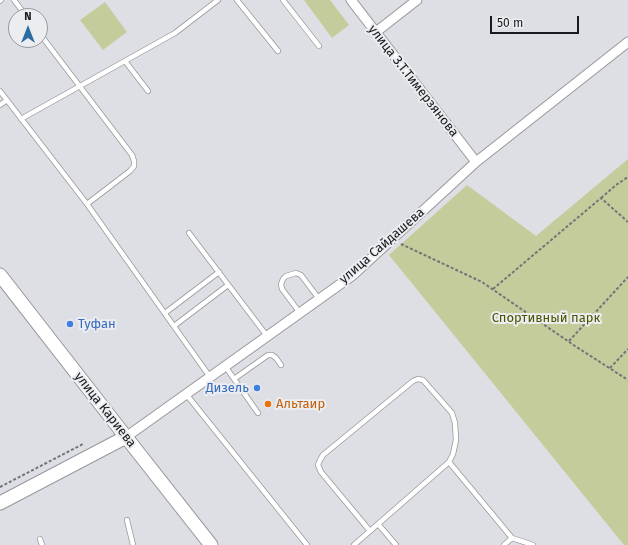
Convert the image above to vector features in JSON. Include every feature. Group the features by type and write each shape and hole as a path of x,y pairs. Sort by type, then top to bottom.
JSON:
{"main road":[{"name":"улица Кариева","path":"0,274 212,545"},
{"path":"0,503 126,437"}],"street":[{"name":"улица З.Т.Тимерзянова","path":"351,0 476,162"},
{"path":"376,32 417,0"},
{"name":"улица Сайдашева","path":"126,437 353,274 476,162 628,42"}],"lane":[{"path":"21,119 175,33 218,0"},
{"path":"237,0 278,52"},
{"path":"283,0 319,46"},
{"path":"48,44 132,155 134,161 134,166 130,171 86,204"},
{"path":"125,61 148,91"},
{"path":"0,91 86,204 210,376"},
{"path":"0,104 7,100"},
{"path":"189,233 267,336"},
{"path":"165,313 219,272"},
{"path":"300,313 282,289 281,284 283,279 290,273 301,275 319,299"},
{"path":"174,326 228,285"},
{"path":"234,379 268,355 272,355 276,358 281,366"},
{"path":"225,366 258,413"},
{"path":"354,545 449,462 453,454 456,440 455,424 452,413 423,380 414,380 322,455 318,465 320,472 370,531"},
{"path":"186,394 307,545"},
{"path":"449,462 512,538 533,545"},
{"path":"128,520 133,545"},
{"path":"378,524 396,545"},
{"path":"504,545 512,538"},
{"path":"40,539 42,545"}],"path":[{"path":"493,289 616,185 628,177"},
{"path":"601,198 628,222"},
{"path":"391,240 482,282 628,380"},
{"path":"569,341 628,277"},
{"path":"610,368 628,349"},
{"path":"0,487 83,444"}],"green space":[{"path":"304,0 330,0 349,25 332,38"},
{"path":"105,2 127,32 103,50 80,20"},
{"name":"Спортивный парк","path":"628,159 628,545 624,545 389,255 467,185 536,236"}],"place":[{"name":"Туфан","path":"70,324"},
{"name":"Дизель","path":"257,388"},
{"name":"Альтаир","path":"268,404"}]}
